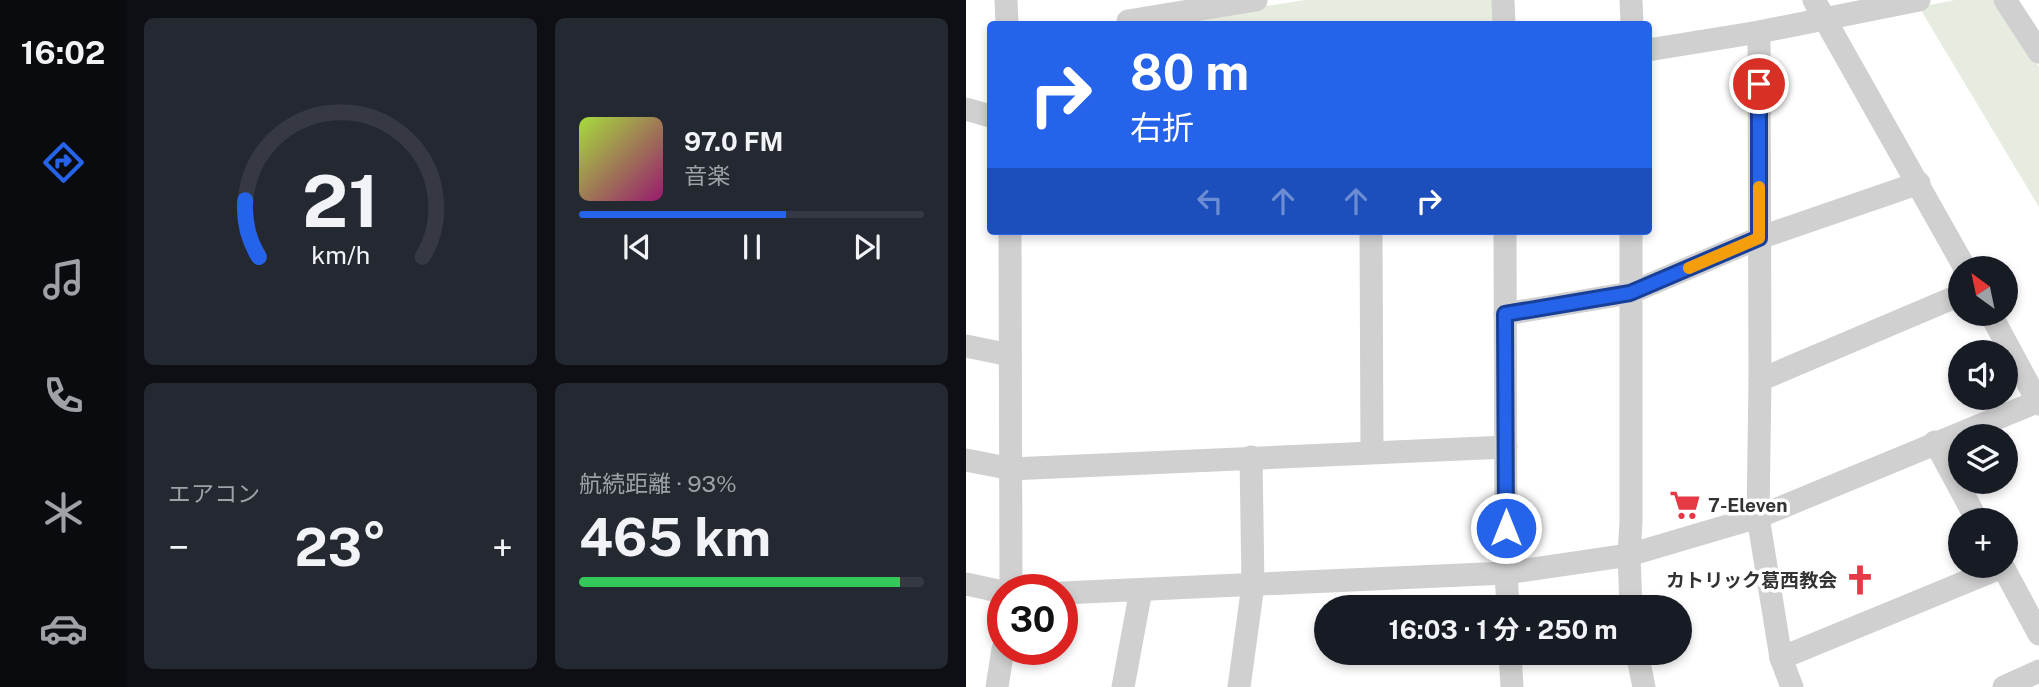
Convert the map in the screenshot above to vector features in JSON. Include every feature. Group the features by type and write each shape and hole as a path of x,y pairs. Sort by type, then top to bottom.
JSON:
{"street":[{"path":"1006,0 1007,21"},
{"path":"1128,15 1256,0"},
{"path":"1503,0 1504,21"},
{"path":"1631,0 1632,21"},
{"path":"1652,49 1759,32 1819,9 1919,0"},
{"path":"2005,0 2036,40"},
{"path":"1819,9 1959,256"},
{"path":"1759,32 1758,517 1781,659 1793,687"},
{"path":"966,110 987,115"},
{"path":"1505,314 1630,293 1759,238 1919,183"},
{"path":"1010,235 1011,574"},
{"path":"1371,235 1372,453"},
{"path":"1505,235 1507,595"},
{"path":"1631,235 1631,595"},
{"path":"1760,380 1948,300"},
{"path":"1078,592 1506,573 1629,555 1758,517 1935,442 2038,402 1997,326"},
{"path":"966,346 1010,355"},
{"path":"1935,442 1971,508"},
{"path":"966,460 1012,469 1506,447"},
{"path":"1239,687 1253,585 1251,457"},
{"path":"1781,659 1973,578"},
{"path":"2010,578 2033,611 2039,634"},
{"path":"966,584 987,589"},
{"path":"1123,687 1141,590"},
{"path":"996,687 1000,665"},
{"path":"1511,665 1512,687"},
{"path":"1639,665 1644,687"},
{"path":"2004,687 2039,671"}],"shaded area":[{"path":"1305,0 1495,0 1495,21 1168,21"},
{"path":"1955,0 1992,0 1998,3 2039,67 2039,207 1919,7"}],"slow traffic":[{"path":"1689,268 1759,238 1759,187"}],"place":[{"name":"7-Eleven","path":"1685,505"},
{"name":"カトリック葛西教会","path":"1860,580"}],"route":[{"path":"1506,528 1505,314 1630,293 1759,238 1759,84"}]}
